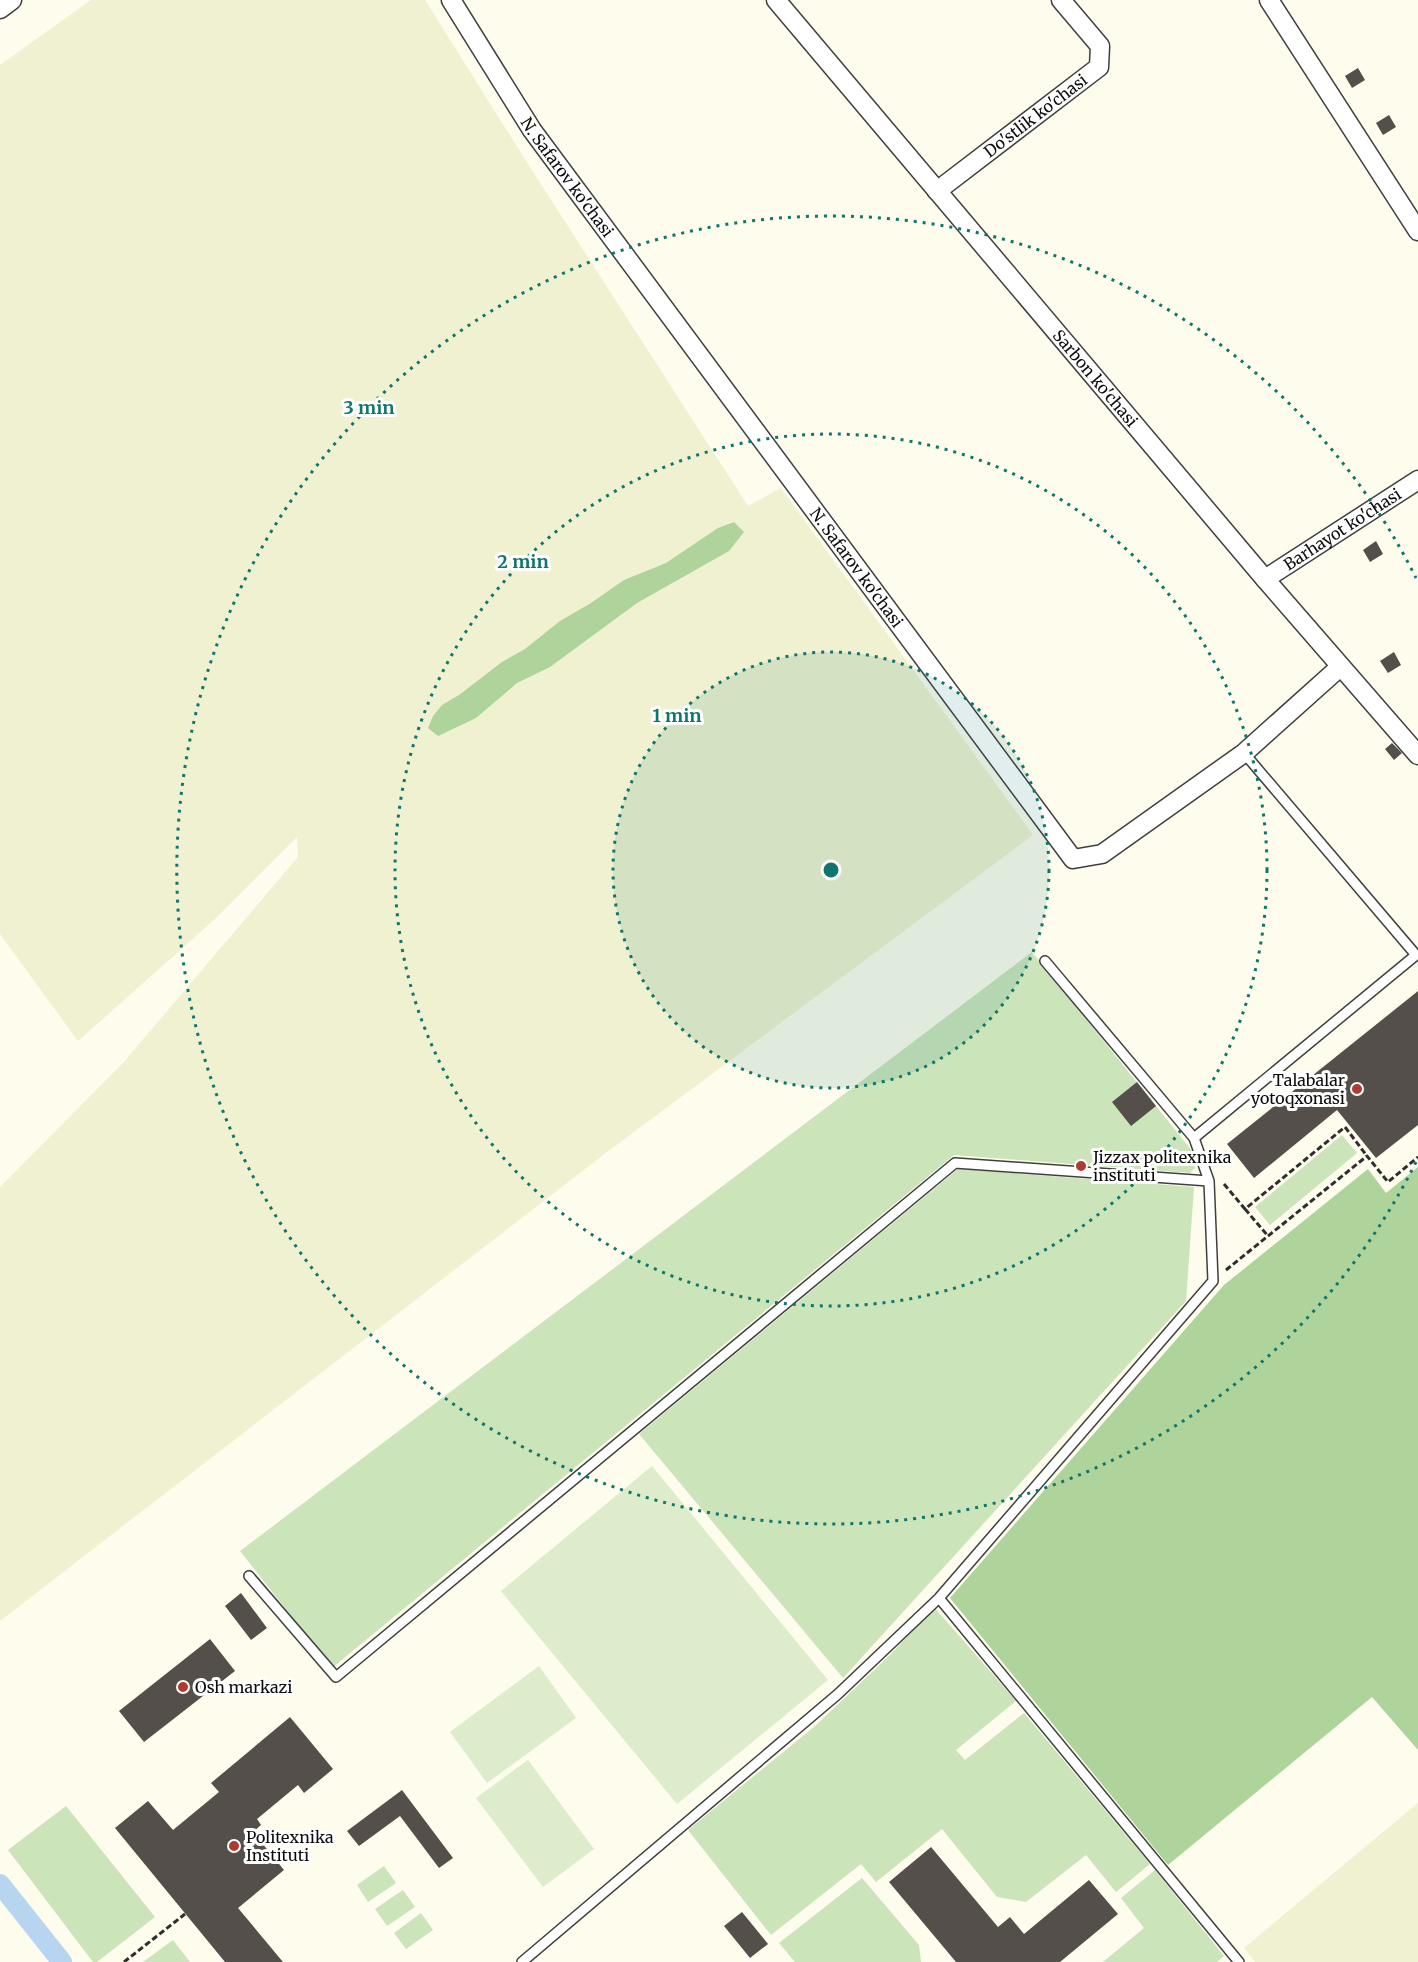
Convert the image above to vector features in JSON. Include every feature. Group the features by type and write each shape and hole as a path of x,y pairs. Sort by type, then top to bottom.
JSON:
{"street":[{"path":"0,9 12,0"},
{"name":"N. Safarov ko'chasi","path":"452,0 532,130 1073,859 1102,854 1244,753 1340,668"},
{"name":"Sarbon ko'chasi","path":"776,0 1340,668 1418,755"},
{"name":"Do'stlik ko'chasi","path":"937,190 1099,67 1100,46 1061,0"},
{"path":"1269,0 1418,231"},
{"name":"Barhayot ko'chasi","path":"1265,579 1418,480"}],"lane":[{"path":"1194,1138 1416,956 1244,753"},
{"path":"522,1962 838,1694 939,1598 1213,1281 1209,1181 1194,1138 1045,961"},
{"path":"249,1576 336,1677 955,1163 1209,1181"},
{"path":"939,1598 1239,1962"}],"path":[{"path":"1245,1209 1345,1127 1388,1182 1418,1157"},
{"path":"1213,1281 1367,1156"},
{"path":"1209,1181 1219,1178 1268,1236"},
{"path":"124,1962 185,1914"}],"green space":[{"path":"91,0 425,0 748,506 781,488 1033,835 607,1152 0,1621 0,1187 123,1063 298,857 297,837 215,919 78,1041 0,934 0,65"},
{"path":"734,522 744,532 729,551 637,603 550,667 517,683 476,718 438,736 428,728 433,716 442,705 502,662 525,649 560,621 624,580 666,563 718,528"},
{"path":"1032,952 1193,1152 1195,1168 1190,1173 954,1155 332,1668 240,1551"},
{"path":"1342,1135 1357,1153 1270,1225 1255,1207"},
{"path":"1418,1167 1418,1750 1372,1697 1168,1865 950,1598 1224,1285 1368,1169 1386,1193"},
{"path":"958,1169 1194,1187 1186,1301 843,1678 639,1434"},
{"path":"652,1466 828,1680 677,1804 501,1591"},
{"path":"934,1607 1016,1701 956,1750 965,1760 1024,1713 1150,1864 1116,1892 1086,1855 1026,1902 997,1897 942,1829 876,1882 861,1864 771,1935 688,1830 815,1726 891,1654"},
{"path":"539,1666 576,1718 487,1783 450,1732"},
{"path":"528,1760 594,1849 543,1887 476,1798"},
{"path":"1418,1803 1418,1962 1255,1962 1244,1948"},
{"path":"66,1806 155,1917 97,1962 93,1962 8,1850"},
{"path":"384,1866 396,1883 368,1902 357,1885"},
{"path":"1155,1870 1224,1956 1217,1962 1103,1962 1144,1928 1121,1898"},
{"path":"862,1878 919,1945 921,1962 795,1962 779,1943"},
{"path":"403,1890 415,1907 387,1926 375,1909"},
{"path":"421,1913 433,1930 406,1949 394,1933"},
{"path":"173,1940 190,1962 143,1962"}],"building":[{"path":"1358,68 1365,80 1352,88 1345,76"},
{"path":"1389,115 1396,127 1383,135 1376,123"},
{"path":"1376,541 1383,554 1370,562 1363,550"},
{"path":"1394,652 1401,665 1388,673 1380,661"},
{"path":"1392,743 1402,753 1394,760 1385,749"},
{"name":"Talabalar yotoqxonasi","path":"1418,991 1418,1125 1376,1158 1337,1110 1254,1178 1227,1144"},
{"path":"1137,1082 1156,1106 1131,1126 1112,1102"},
{"path":"241,1593 267,1628 251,1640 225,1606"},
{"path":"210,1639 235,1671 144,1742 119,1711"},
{"name":"Politexnika Instituti","path":"290,1717 333,1769 304,1793 298,1785 257,1819 261,1825 253,1832 284,1870 238,1908 283,1962 225,1962 115,1828 148,1801 173,1830 219,1792 211,1783"},
{"path":"402,1790 453,1858 439,1868 400,1816 359,1846 347,1831"},
{"path":"931,1847 998,1927 1010,1917 1024,1934 1089,1880 1118,1914 1060,1962 956,1962 889,1882"},
{"path":"742,1912 768,1944 750,1958 724,1926"}],"waterway":[{"path":"0,1884 62,1962"}],"place":[{"name":"Talabalar yotoqxonasi","path":"1357,1089"},
{"name":"Jizzax politexnika instituti","path":"1081,1166"},
{"name":"Osh markazi","path":"183,1687"},
{"name":"Politexnika Instituti","path":"234,1846"}]}
